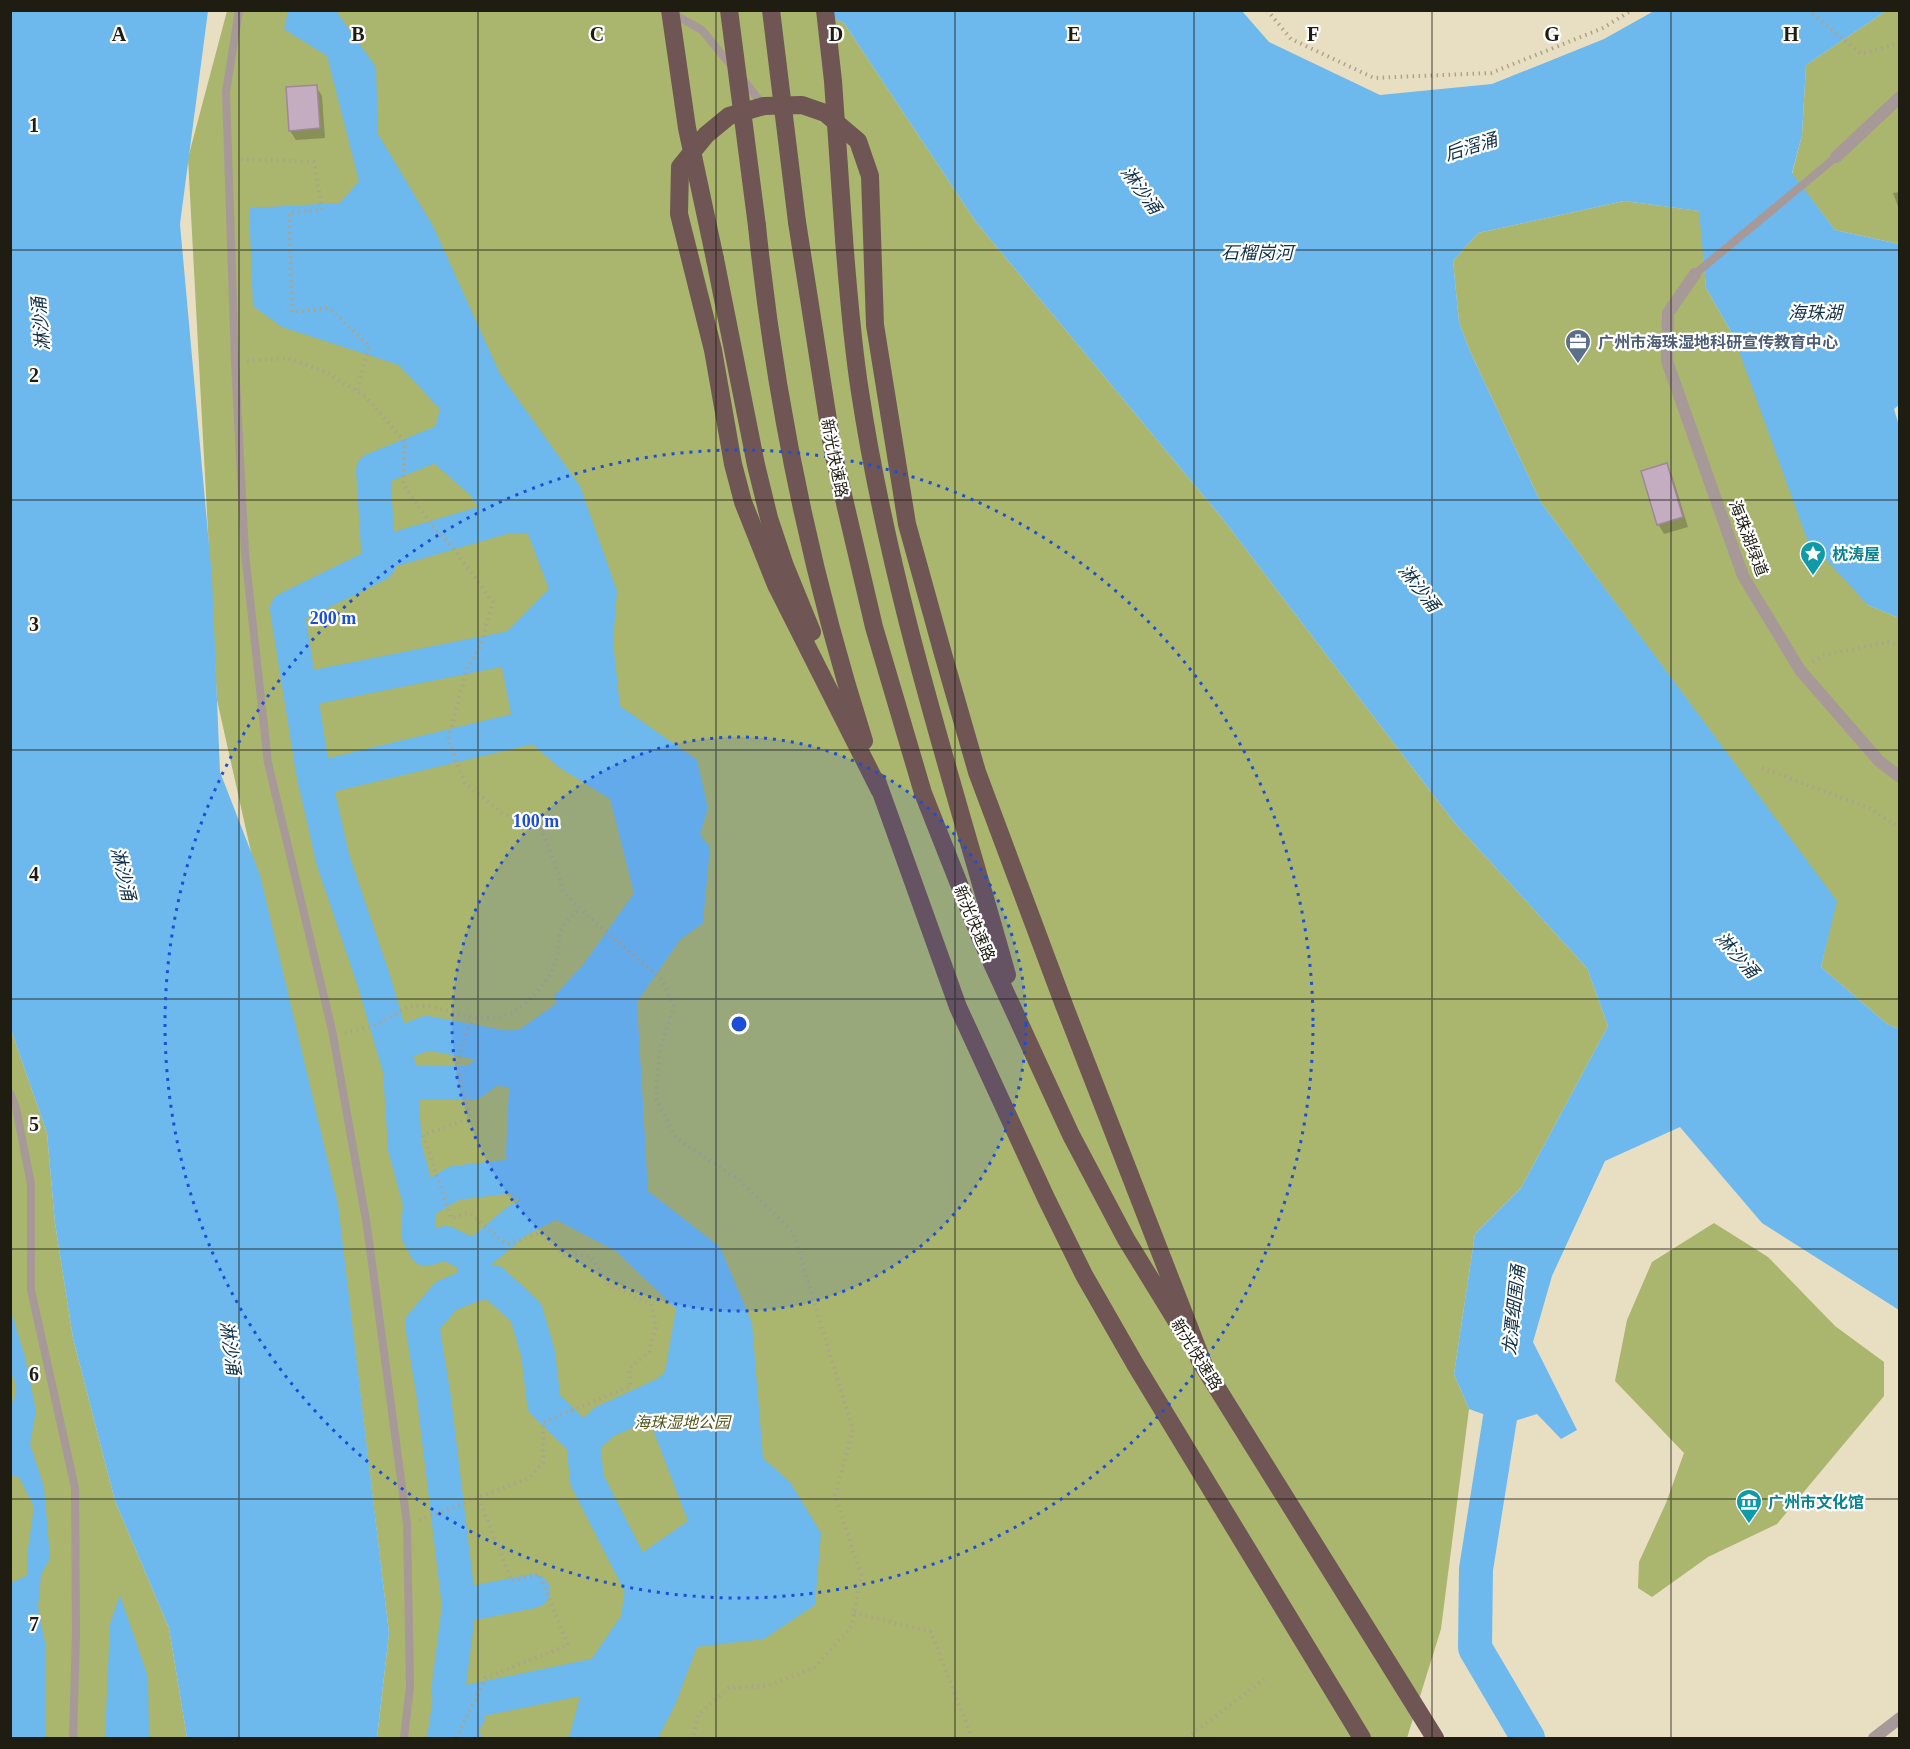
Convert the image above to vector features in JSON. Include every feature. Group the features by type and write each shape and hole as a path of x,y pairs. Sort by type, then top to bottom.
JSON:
{"highway":[{"path":"669,10 687,128 716,259 756,465 769,518 803,613 880,791"},
{"path":"729,10 769,330 783,414 805,521 834,639 880,791 958,1007 1084,1275 1141,1374 1362,1738"},
{"name":"新光快速路","path":"771,10 807,295 833,452 874,627 923,793 976,927 1026,1041 1071,1135 1126,1239 1436,1738"},
{"path":"825,10 835,104 848,297 860,392 890,546 920,666 1026,1041"},
{"path":"880,791 776,585 743,502 733,464 713,350 680,214 680,167 706,135 729,116 764,106 802,105 825,113 858,141 870,176 875,325 907,524 943,654 981,783 1064,1005 1205,1368"}],"street":[{"path":"1836,157 1899,97"},
{"name":"海珠湖绿道","path":"1695,274 1668,313 1667,361 1743,576 1800,670 1879,761 1899,777"},
{"path":"1874,1738 1899,1719"}],"lane":[{"path":"239,10 226,92 235,362 245,553 268,763 333,1035 367,1226 407,1524 410,1686 404,1738"},
{"path":"669,10 702,30 764,106"},
{"path":"1695,274 1836,157"},
{"path":"10,1093 16,1108 31,1184 31,1290 75,1488 76,1633 73,1738"}],"path":[{"path":"1267,10 1291,39 1374,78 1491,73 1603,28 1632,10"},
{"path":"1808,10 1861,54 1899,42"},
{"path":"228,158 314,162 322,210 289,213 292,312 329,308 369,346 357,392"},
{"path":"235,362 287,358 326,372 366,397 405,442 403,484 435,530 450,544 493,602 480,647 468,669 448,740 465,783 502,813 540,829 556,866 563,892 662,980 674,1006 659,1054 656,1099 676,1138 738,1179 793,1232 853,1430 835,1495 861,1575 852,1626 815,1667 767,1686 729,1688 698,1715 693,1738"},
{"path":"1800,670 1824,655 1888,642 1899,646"},
{"path":"1762,768 1869,808 1899,828"},
{"path":"333,1035 374,1026 409,1006 430,1006 474,1018 495,1018 512,1012 533,997 550,975 558,955 560,933 567,921 580,908"},
{"path":"407,1524 529,1478 543,1463 543,1422 632,1386 629,1368 649,1352 656,1327 651,1304 609,1285 591,1256 562,1255 540,1233 506,1244 469,1214 451,1218 423,1135 470,1118 457,1065 467,1031 474,1018"},
{"path":"456,1738 486,1678 568,1645 539,1574 512,1581 478,1497"},
{"path":"854,1613 931,1632 972,1738"},
{"path":"1187,1738 1264,1679"}],"green space":[{"name":"海珠湿地公园","path":"814,10 844,23 976,222 1222,518 1454,822 1587,968 1608,1026 1521,1188 1475,1234 1454,1374 1469,1409 1441,1629 1407,1738 377,1738 389,1633 346,1276 217,700 188,158 227,11"},
{"path":"1886,11 1899,11 1899,244 1835,230 1792,174 1802,135 1806,65"},
{"path":"1624,201 1700,211 1706,288 1734,337 1868,605 1899,618 1899,1029 1887,1024 1821,967 1836,901 1540,501 1469,349 1459,322 1453,261 1478,233"},
{"path":"10,1027 47,1133 55,1223 73,1338 115,1501 169,1628 187,1738 11,1738"},
{"path":"1714,1223 1768,1257 1835,1326 1884,1362 1884,1396 1777,1524 1708,1557 1652,1597 1638,1588 1639,1562 1666,1503 1684,1453 1615,1381 1627,1320 1652,1262"}],"water":[{"name":"淋沙涌","path":"10,11 208,11 180,224 212,578 220,772 260,875 338,1204 389,1633 377,1738 187,1738 169,1628 115,1501 73,1338 55,1223 47,1133 10,1027"},
{"path":"288,11 336,11 376,67 378,134 433,226 500,374 580,486 617,591 613,642 620,706 697,760 708,808 700,835 710,847 703,923 680,940 637,1002 648,1191 720,1247 752,1323 763,1458 790,1482 821,1533 815,1605 764,1639 697,1647 675,1705 658,1738 569,1738 589,1663 621,1616 629,1562 688,1521 640,1396 665,1372 676,1309 617,1252 511,1196 506,1153 509,1087 482,1085 469,1031 519,1030 557,1003 554,996 583,965 634,893 610,799 560,768 514,729 497,642 549,589 528,534 495,532 470,495 427,457 440,409 399,365 282,327 253,306 249,208 340,203 359,181 327,56 284,29"},
{"name":"石榴岗河","path":"814,11 1242,11 1269,42 1380,95 1492,84 1604,39 1654,11 1886,11 1806,65 1802,135 1792,173 1835,230 1899,244 1900,404 1894,409 1900,429 1899,618 1868,605 1807,539 1734,337 1706,288 1699,211 1624,201 1478,233 1453,261 1459,322 1469,349 1540,501 1837,901 1821,967 1887,1024 1899,1029 1899,1310 1762,1223 1680,1127 1605,1161 1552,1276 1533,1342 1577,1430 1561,1439 1537,1414 1508,1423 1469,1409 1454,1374 1475,1234 1521,1188 1608,1026 1587,968 1454,822 1222,518 976,222 844,23"},
{"path":"10,1308 25,1357 36,1411 30,1444 44,1487 50,1558 41,1575 38,1607 46,1648 46,1738 11,1738 11,1583 28,1575 27,1556 34,1507 19,1477 11,1476 11,1401 14,1401 16,1385 10,1370"},
{"path":"120,1595 148,1677 149,1738 105,1738 110,1624"},
{"path":"436,1676 486,1718 475,1738 427,1738"}],"building":[{"path":"317,85 320,128 289,131 286,87"},
{"path":"1667,463 1683,517 1657,525 1641,471"}],"waterway":[{"path":"452,438 373,470 379,564 287,609 313,772 333,860 374,981 400,1070 405,1148 420,1203 418,1234 426,1249 446,1243 474,1257 475,1284 446,1296 422,1324 434,1398 459,1606 448,1692 464,1738"},
{"path":"378,554 518,513"},
{"path":"300,690 515,647"},
{"path":"314,779 527,728"},
{"path":"393,1046 427,1033 496,1046"},
{"path":"401,1083 472,1083 515,1052"},
{"path":"420,1203 455,1183 539,1173"},
{"path":"474,1257 517,1221 563,1197"},
{"path":"475,1284 493,1282 526,1312 538,1353 544,1403 583,1441 587,1480 643,1590"},
{"name":"龙潭细围涌","path":"1507,1374 1476,1569 1475,1648 1528,1738"},
{"path":"583,1441 604,1422 665,1394"},
{"path":"459,1606 533,1591"},
{"path":"453,1705 608,1673"}],"place":[{"name":"广州市海珠湿地科研宣传教育中心","path":"1578,365"},
{"name":"枕涛屋","path":"1813,577"},
{"name":"广州市文化馆","path":"1749,1525"}],"water label":[{"name":"后滘涌","path":"1471,147"},
{"name":"海珠湖","path":"1815,313"}]}
